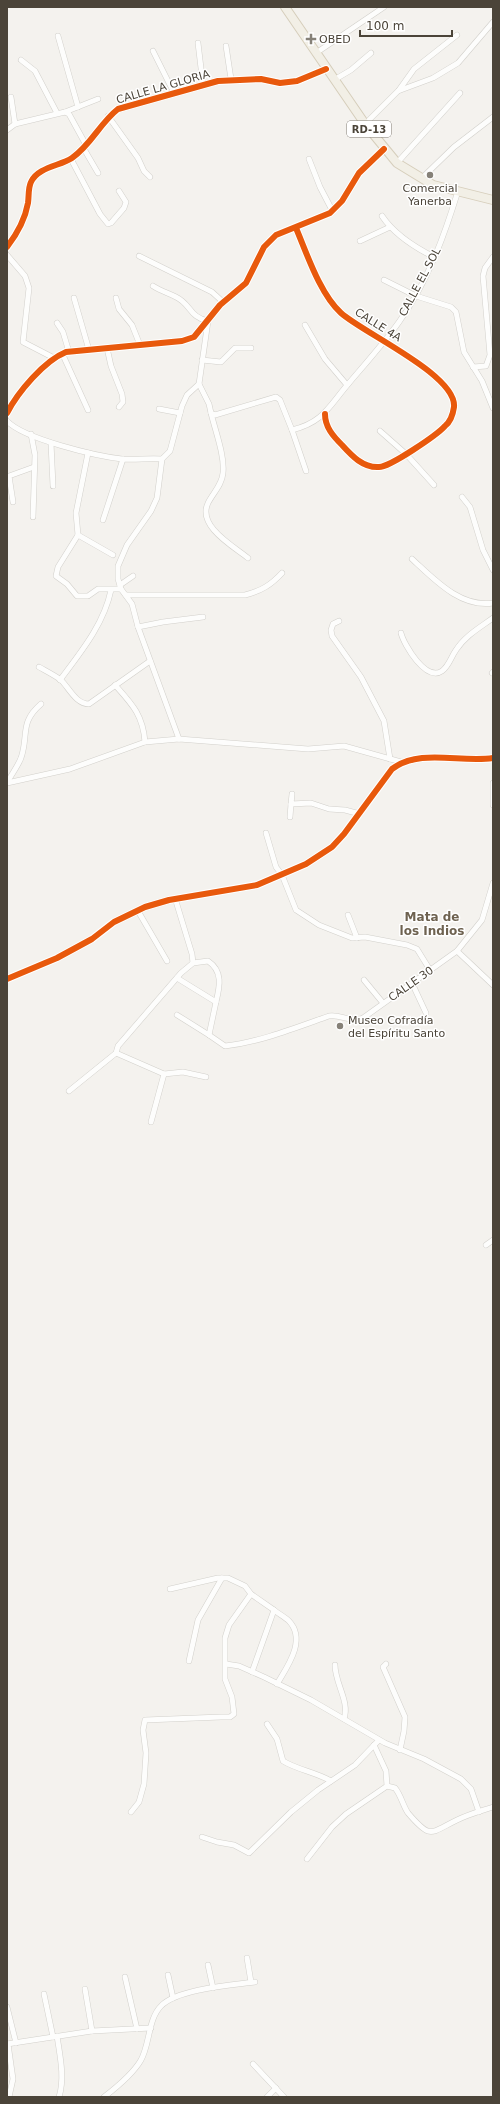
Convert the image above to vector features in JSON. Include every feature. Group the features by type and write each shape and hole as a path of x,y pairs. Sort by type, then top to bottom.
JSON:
{"main road":[{"name":"RD-13","path":"285,7 365,124 396,163 433,184 493,200"}],"street":[{"path":"316,53 384,7"},
{"path":"398,91 448,71 466,55 493,22"},
{"path":"365,124 398,91 414,69 457,35"},
{"path":"58,36 78,107"},
{"path":"198,43 203,85"},
{"path":"226,46 231,79"},
{"path":"153,51 174,93"},
{"path":"334,80 352,70 371,53"},
{"path":"21,60 35,71 57,114"},
{"name":"CALLE LA GLORIA","path":"7,247 18,233 28,204 30,183 36,174 71,159 85,147 108,116 118,109 203,85 231,79 261,79 280,83 297,81 326,69"},
{"path":"396,163 460,92"},
{"path":"11,97 15,124"},
{"path":"7,130 15,124 65,112 98,99"},
{"path":"65,112 69,114 98,173"},
{"path":"108,116 138,158 144,172 150,177"},
{"path":"422,178 454,147 493,117"},
{"path":"7,413 33,378 54,358 62,354 69,352 182,341 194,337 223,302 246,283 264,247 276,235 296,228 332,210 342,201 359,173 384,149"},
{"path":"71,159 100,214 108,224 115,220 124,208 126,202 119,191"},
{"path":"309,159 320,187 332,210"},
{"name":"CALLE EL SOL","path":"292,430 310,425 325,414 347,385 386,340 416,296 446,232 458,191"},
{"path":"382,216 390,227 420,250 434,257"},
{"path":"360,241 390,227"},
{"name":"CALLE 4A","path":"296,228 330,301 341,313 353,322 386,340 450,391 454,406 450,419 445,427 406,454"},
{"path":"7,255 25,276 29,288 23,342 54,358"},
{"path":"139,256 212,292 223,302"},
{"path":"473,367 486,366 490,356 483,276 484,268 493,257"},
{"path":"384,280 416,296 451,307 456,312 464,352 482,381 493,408"},
{"path":"153,286 165,294 176,297 185,303 198,319 208,321"},
{"path":"74,298 89,350"},
{"path":"116,298 119,309 132,325 140,345"},
{"path":"208,321 199,384 209,404 223,471 221,482 208,504 206,514 215,531 248,558"},
{"path":"57,323 63,332 69,352"},
{"path":"305,325 325,359 347,385"},
{"path":"107,348 111,366 122,394 123,402 119,407"},
{"path":"202,360 220,362 235,348 251,348"},
{"path":"62,354 88,410"},
{"path":"179,739 138,627 132,604 120,587 118,573 124,551 135,532 151,511 157,498 162,459 170,451 180,413 187,395 199,384"},
{"path":"211,413 215,415 276,397 280,400 306,471"},
{"path":"159,409 180,413"},
{"path":"325,414 326,426 332,434 362,463 380,468 406,454"},
{"path":"7,421 12,426 51,443 88,453 122,459 162,459"},
{"path":"380,431 406,454 434,485"},
{"path":"31,434 35,455 33,517"},
{"path":"51,443 52,486"},
{"path":"88,453 76,513 78,535 58,567 56,576 67,584 77,596 88,596 98,589 111,590 120,587 133,576"},
{"path":"103,520 122,459"},
{"path":"13,502 9,476 34,467"},
{"path":"462,496 470,507 482,550 493,570"},
{"path":"78,535 113,555"},
{"path":"412,559 449,592 474,602 493,603"},
{"path":"126,595 245,595 262,590 273,583 282,573"},
{"path":"60,680 102,618 111,590"},
{"path":"138,627 163,622 203,618"},
{"path":"401,633 406,648 416,661 434,673 438,673 443,671 449,664 455,651 469,635 493,618"},
{"path":"338,621 333,624 331,630 332,636 361,677 384,721 390,759"},
{"path":"39,667 60,680 78,699 85,704 94,702 115,685 150,661"},
{"path":"115,685 136,710 141,720 145,742"},
{"path":"7,783 21,758 25,726 31,713 41,704"},
{"path":"7,783 70,769 145,742 179,739 308,750 344,746 401,762 427,758 476,760 493,758"},
{"path":"7,979 57,958 92,939 114,922 138,910 175,898 257,885 306,864 332,847 360,814 392,769 401,762"},
{"path":"493,783 493,805"},
{"path":"290,817 292,794"},
{"path":"292,804 311,803 329,809 345,810 360,814"},
{"path":"266,833 276,867 282,875 296,910 319,925 352,938 376,939 407,945 417,950 430,970"},
{"name":"CALLE 30","path":"210,1034 225,1046 247,1043 291,1030 329,1016 335,1015 346,1019 358,1020 457,951 482,920 493,883"},
{"path":"175,898 192,954 193,962"},
{"path":"138,910 167,961"},
{"path":"348,915 357,938"},
{"path":"457,951 493,985"},
{"path":"69,1091 116,1053 118,1046 177,978 193,962 208,961 219,972 220,981 210,1034 177,1015"},
{"path":"177,978 216,1002"},
{"path":"364,980 383,1003"},
{"path":"412,983 426,1013"},
{"path":"116,1053 164,1074 183,1072 206,1077"},
{"path":"150,1122 164,1074"},
{"path":"486,1245 493,1240"},
{"path":"170,1589 222,1578 234,1580 245,1586 251,1594 290,1622 296,1638 291,1659 278,1684"},
{"path":"189,1661 198,1620 222,1578"},
{"path":"131,1812 139,1802 144,1784 146,1750 143,1730 145,1720 230,1717 234,1714 234,1708 225,1679 226,1638 229,1625 251,1594"},
{"path":"252,1672 274,1610"},
{"path":"226,1664 232,1664 278,1684 344,1719 379,1740 424,1759 461,1779 471,1789 479,1812"},
{"path":"386,1664 383,1667 405,1717 400,1750"},
{"path":"335,1665 335,1675 346,1709 344,1719"},
{"path":"266,1724 276,1739 283,1761 294,1767 319,1774 330,1781"},
{"path":"202,1837 217,1842 234,1844 249,1853 290,1812 330,1781 355,1765 379,1740"},
{"path":"374,1745 386,1771 387,1786"},
{"path":"307,1860 332,1827 346,1814 387,1786 395,1788 407,1811 424,1830 432,1832 439,1831 458,1820 493,1807"},
{"path":"104,2097 126,2078 141,2061 156,2012 162,2004 173,1998 213,1988 253,1982 247,1958"},
{"path":"208,1965 213,1988"},
{"path":"168,1975 173,1998"},
{"path":"125,1977 137,2029"},
{"path":"84,1989 92,2031"},
{"path":"44,1994 61,2064 61,2090 59,2097"},
{"path":"7,2007 16,2043"},
{"path":"9,2097 13,2079 8,2044 92,2031 151,2028"},
{"path":"253,2064 284,2097"},
{"path":"267,2097 276,2088"}],"cycle path":[{"path":"7,247 23,221 27,209 30,184 34,177 44,170 67,161 79,153 118,109 218,81 261,79 280,83 297,81 326,69"},
{"path":"7,413 32,378 49,362 66,352 182,341 194,337 220,305 246,283 264,247 276,235 330,213 342,201 359,173 384,149"},
{"path":"296,228 320,285 333,305 352,321 425,368 441,382 451,395 454,407 450,420 447,424 424,443 393,462 379,467 368,466 350,453 330,431 326,423 325,414"},
{"path":"7,979 57,958 92,939 114,922 145,907 169,900 257,885 306,864 332,847 344,834 392,769 403,763 415,759 428,758 493,758"}],"place":[{"name":"OBED","path":"311,39"},
{"name":"Comercial Yanerba","path":"430,175"},
{"name":"Museo Cofradía del Espíritu Santo","path":"340,1026"}],"district":[{"name":"Mata de los Indios","path":"432,924"}]}
